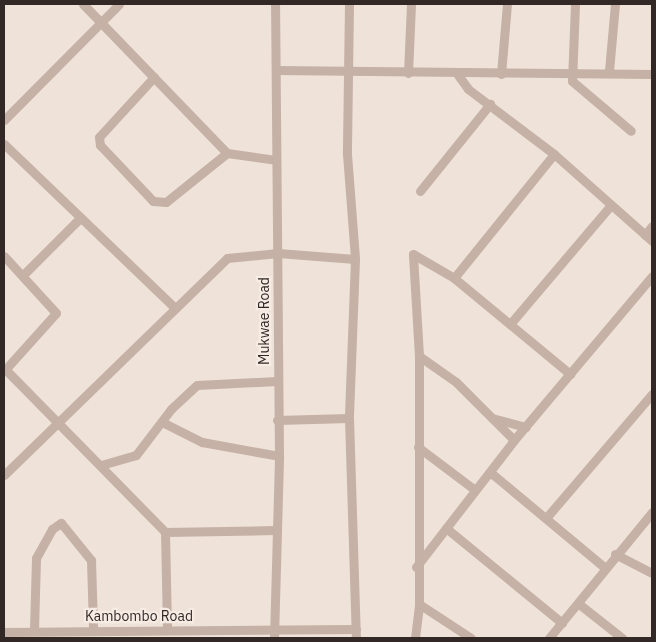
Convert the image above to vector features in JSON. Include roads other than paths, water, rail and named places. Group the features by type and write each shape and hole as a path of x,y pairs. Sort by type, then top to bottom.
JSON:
{"street":[{"path":"83,4 227,153 276,160"},
{"path":"4,120 119,4"},
{"name":"Mukwae Road","path":"274,638 275,530 279,456 277,420 278,253 275,4"},
{"path":"349,4 347,154 355,259 349,418 356,634"},
{"path":"408,73 411,4"},
{"path":"501,74 507,4"},
{"path":"574,4 571,73 576,87 631,131"},
{"path":"609,71 615,4"},
{"path":"276,70 458,74 609,71 652,74"},
{"path":"458,74 468,89 554,154 610,206 652,241"},
{"path":"154,77 99,137 100,145 153,202 166,202 227,153"},
{"path":"420,191 490,104"},
{"path":"4,144 173,306"},
{"path":"454,278 554,154"},
{"path":"510,324 610,206"},
{"path":"24,276 80,218"},
{"path":"645,235 652,226"},
{"path":"4,475 57,425 173,306 227,258 278,253 355,259"},
{"path":"415,638 420,604 416,567 419,356 413,254 454,278 570,374"},
{"path":"4,256 56,313 5,370 57,425 101,465 165,532 167,630"},
{"path":"416,567 514,440 652,276"},
{"path":"419,356 456,382 514,440"},
{"path":"101,465 136,455 162,422 196,385 277,381"},
{"path":"546,518 652,394"},
{"path":"277,420 349,418"},
{"path":"492,418 526,427"},
{"path":"162,422 202,442 279,456"},
{"path":"418,447 475,490"},
{"path":"490,472 604,566"},
{"path":"550,638 578,604 604,566 652,512"},
{"path":"34,630 36,558 52,529 61,523 91,560 92,629"},
{"path":"446,528 562,623"},
{"path":"165,532 275,530"},
{"path":"615,554 652,573"},
{"path":"420,604 471,638"},
{"path":"578,604 622,638"},
{"name":"Kambombo Road","path":"4,632 22,635 34,630 274,628 356,634"}]}
